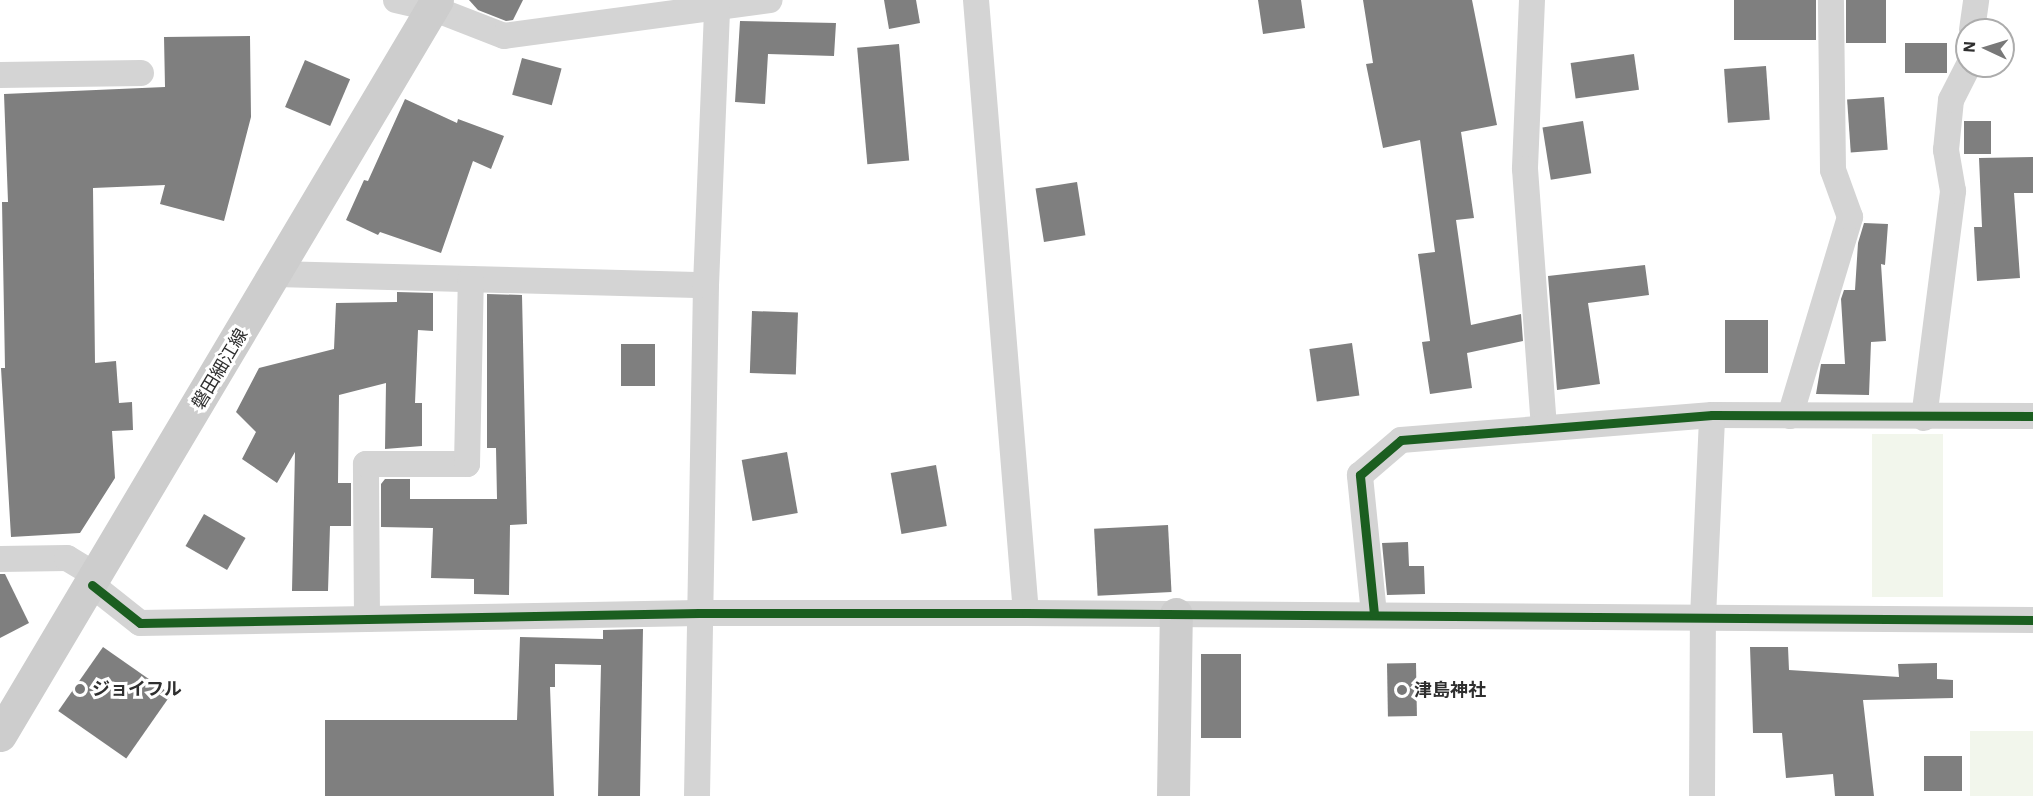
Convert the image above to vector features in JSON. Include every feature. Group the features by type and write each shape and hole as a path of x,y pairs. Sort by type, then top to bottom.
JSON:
{"main road":[{"name":"磐田細江線","path":"0,735 95,580 434,4"},
{"path":"1173,796 1176,614"}],"street":[{"path":"396,0 434,4 504,36 717,9 770,0"},
{"path":"976,0 1026,613"},
{"path":"1532,0 1525,169 1544,426"},
{"path":"1790,416 1850,217 1833,170 1831,0"},
{"path":"1974,18 1976,0"},
{"path":"697,796 706,285 717,9"},
{"path":"0,75 141,73"},
{"path":"1924,418 1953,191 1946,150 1951,100 1962,78"},
{"path":"276,274 706,285"},
{"path":"367,619 366,464 467,464 471,279"},
{"path":"1702,796 1703,616 1712,415"},
{"path":"1374,614 1360,475 1401,440 1544,426 1712,415 1924,418 2033,416"},
{"path":"0,559 67,558 95,580 140,623 699,613 1374,614 2033,620"}],"shaded area":[{"path":"1872,434 1943,434 1943,597 1872,597"},
{"path":"1970,731 2033,731 2033,796 1970,796"}],"building":[{"path":"469,0 523,0 513,20 506,21 478,10"},
{"path":"884,0 916,0 920,23 889,29"},
{"path":"1258,0 1301,0 1305,28 1263,34"},
{"path":"1363,0 1472,0 1497,125 1461,132 1474,218 1456,220 1471,325 1521,314 1523,341 1467,353 1472,388 1430,394 1422,342 1430,341 1418,254 1435,252 1420,140 1383,148 1366,64 1373,63"},
{"path":"1734,0 1816,0 1816,40 1734,40"},
{"path":"1846,0 1886,0 1886,43 1846,43"},
{"path":"740,21 836,23 834,56 768,54 765,104 735,102"},
{"path":"250,36 251,117 224,221 160,204 165,185 93,188 95,363 116,361 119,403 132,402 133,430 112,431 115,478 80,533 11,537 1,368 5,368 2,202 8,202 4,94 165,87 164,37"},
{"path":"1905,43 1947,43 1947,73 1905,73"},
{"path":"899,44 909,161 867,164 857,48"},
{"path":"1634,54 1639,90 1576,99 1571,63"},
{"path":"522,58 562,69 552,105 512,95"},
{"path":"305,60 350,79 330,126 285,107"},
{"path":"1766,66 1770,120 1728,123 1724,69"},
{"path":"1884,97 1888,150 1851,152 1847,100"},
{"path":"405,99 457,123 458,119 504,136 491,169 473,161 441,253 380,232 378,235 346,220 364,180 368,181"},
{"path":"1583,121 1591,173 1551,180 1543,127"},
{"path":"1964,121 1991,121 1991,154 1964,154"},
{"path":"2033,157 2033,193 2014,193 2020,278 1977,281 1974,227 1982,227 1979,158"},
{"path":"1077,182 1085,235 1044,242 1036,189"},
{"path":"1864,223 1888,224 1885,265 1881,264 1886,341 1871,342 1869,395 1816,394 1821,364 1845,364 1841,299 1844,290 1855,290 1858,243"},
{"path":"1645,265 1649,295 1588,303 1600,384 1557,390 1548,276"},
{"path":"397,292 433,293 433,331 418,330 415,403 422,403 422,446 385,449 386,383 339,395 338,483 351,483 351,526 330,526 328,591 292,591 295,452 277,483 242,459 256,432 236,412 259,368 334,349 336,303 397,302"},
{"path":"487,294 522,295 527,524 510,525 509,595 474,594 474,579 431,578 433,528 381,527 381,484 385,479 410,479 410,499 497,499 496,448 487,448"},
{"path":"752,311 798,313 796,375 750,373"},
{"path":"1725,320 1768,320 1768,373 1725,373"},
{"path":"1352,343 1359,395 1317,401 1309,349"},
{"path":"621,344 655,344 655,386 621,386"},
{"path":"787,452 798,513 752,521 742,460"},
{"path":"936,465 947,526 901,534 891,473"},
{"path":"204,514 246,538 227,570 186,546"},
{"path":"1168,525 1172,592 1098,596 1094,529"},
{"path":"1408,542 1409,566 1424,566 1425,594 1387,595 1382,543"},
{"path":"0,574 5,574 29,623 0,638"},
{"path":"643,629 640,796 598,796 601,665 555,664 555,687 550,687 554,796 325,796 325,720 517,720 520,637 603,639 603,630"},
{"path":"103,647 171,695 126,759 58,711"},
{"path":"1750,647 1788,647 1789,670 1899,677 1898,664 1937,663 1937,679 1953,680 1953,698 1863,700 1874,796 1835,796 1833,774 1786,778 1782,733 1753,733"},
{"path":"1201,654 1241,654 1241,738 1201,738"},
{"name":"津島神社","path":"1416,663 1417,716 1388,716 1387,664"},
{"path":"1924,756 1962,756 1962,791 1924,791"}],"cycle path":[{"path":"1374,614 1360,475 1401,440 1712,415 2033,416"},
{"path":"92,585 140,623 699,613 2033,620"}],"place":[{"name":"ジョイフル","path":"80,689"},
{"name":"津島神社","path":"1402,690"}]}
